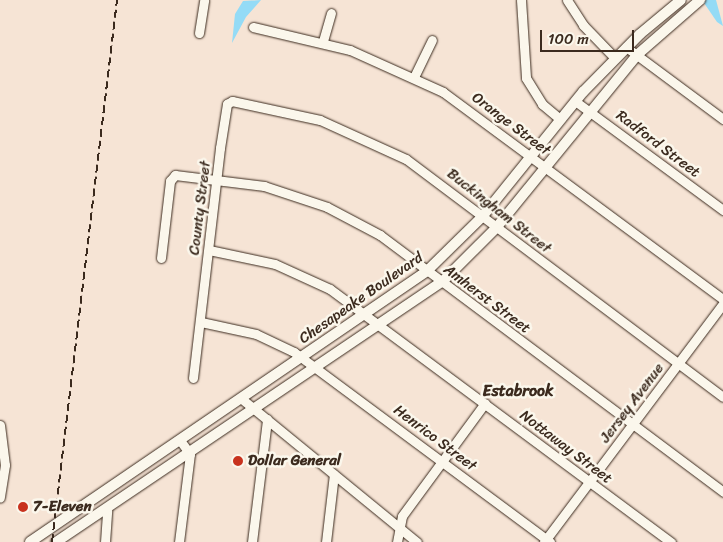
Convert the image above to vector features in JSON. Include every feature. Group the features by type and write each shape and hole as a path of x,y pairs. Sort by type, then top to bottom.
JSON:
{"main road":[{"name":"Chesapeake Boulevard","path":"30,542 303,358 427,271 482,217 560,119 615,58 681,0"},
{"path":"56,542 108,510 382,326 442,282 496,228 636,55 700,0"}],"street":[{"path":"199,33 204,0"},
{"path":"522,0 526,78 538,100 560,119"},
{"path":"567,0 583,26 615,58"},
{"path":"323,41 331,13"},
{"name":"Orange Street","path":"253,28 323,41 414,77 469,108 723,299"},
{"path":"414,77 432,40"},
{"path":"626,47 723,119"},
{"name":"County Street","path":"193,378 201,322 216,179 227,104 232,101"},
{"name":"Buckingham Street","path":"232,101 296,113 370,140 434,177 496,228 723,396"},
{"name":"Radford Street","path":"576,101 723,210"},
{"name":"Amherst Street","path":"161,258 172,178 216,179 273,189 327,207 380,235 723,492"},
{"name":"Nottaway Street","path":"208,250 295,272 367,314 671,542"},
{"name":"Jersey Avenue","path":"547,541 723,304"},
{"path":"201,322 256,334 303,358"},
{"name":"Henrico Street","path":"303,358 547,541"},
{"path":"242,399 417,542"},
{"path":"397,542 398,527 442,461 485,403"},
{"path":"252,542 267,419"},
{"path":"0,425 5,465 0,498"},
{"path":"179,542 190,454 180,440"},
{"path":"326,542 334,474"},
{"path":"106,490 117,503"},
{"path":"105,542 108,510"}],"water":[{"path":"261,0 246,17 232,43 235,14 243,1"},
{"path":"702,0 716,0 723,26 717,22"}],"railway":[{"path":"52,542 117,0"}],"place":[{"name":"Dollar General","path":"238,461"},
{"name":"7-Eleven","path":"23,507"}],"district":[{"name":"Estabrook","path":"518,391"}]}
